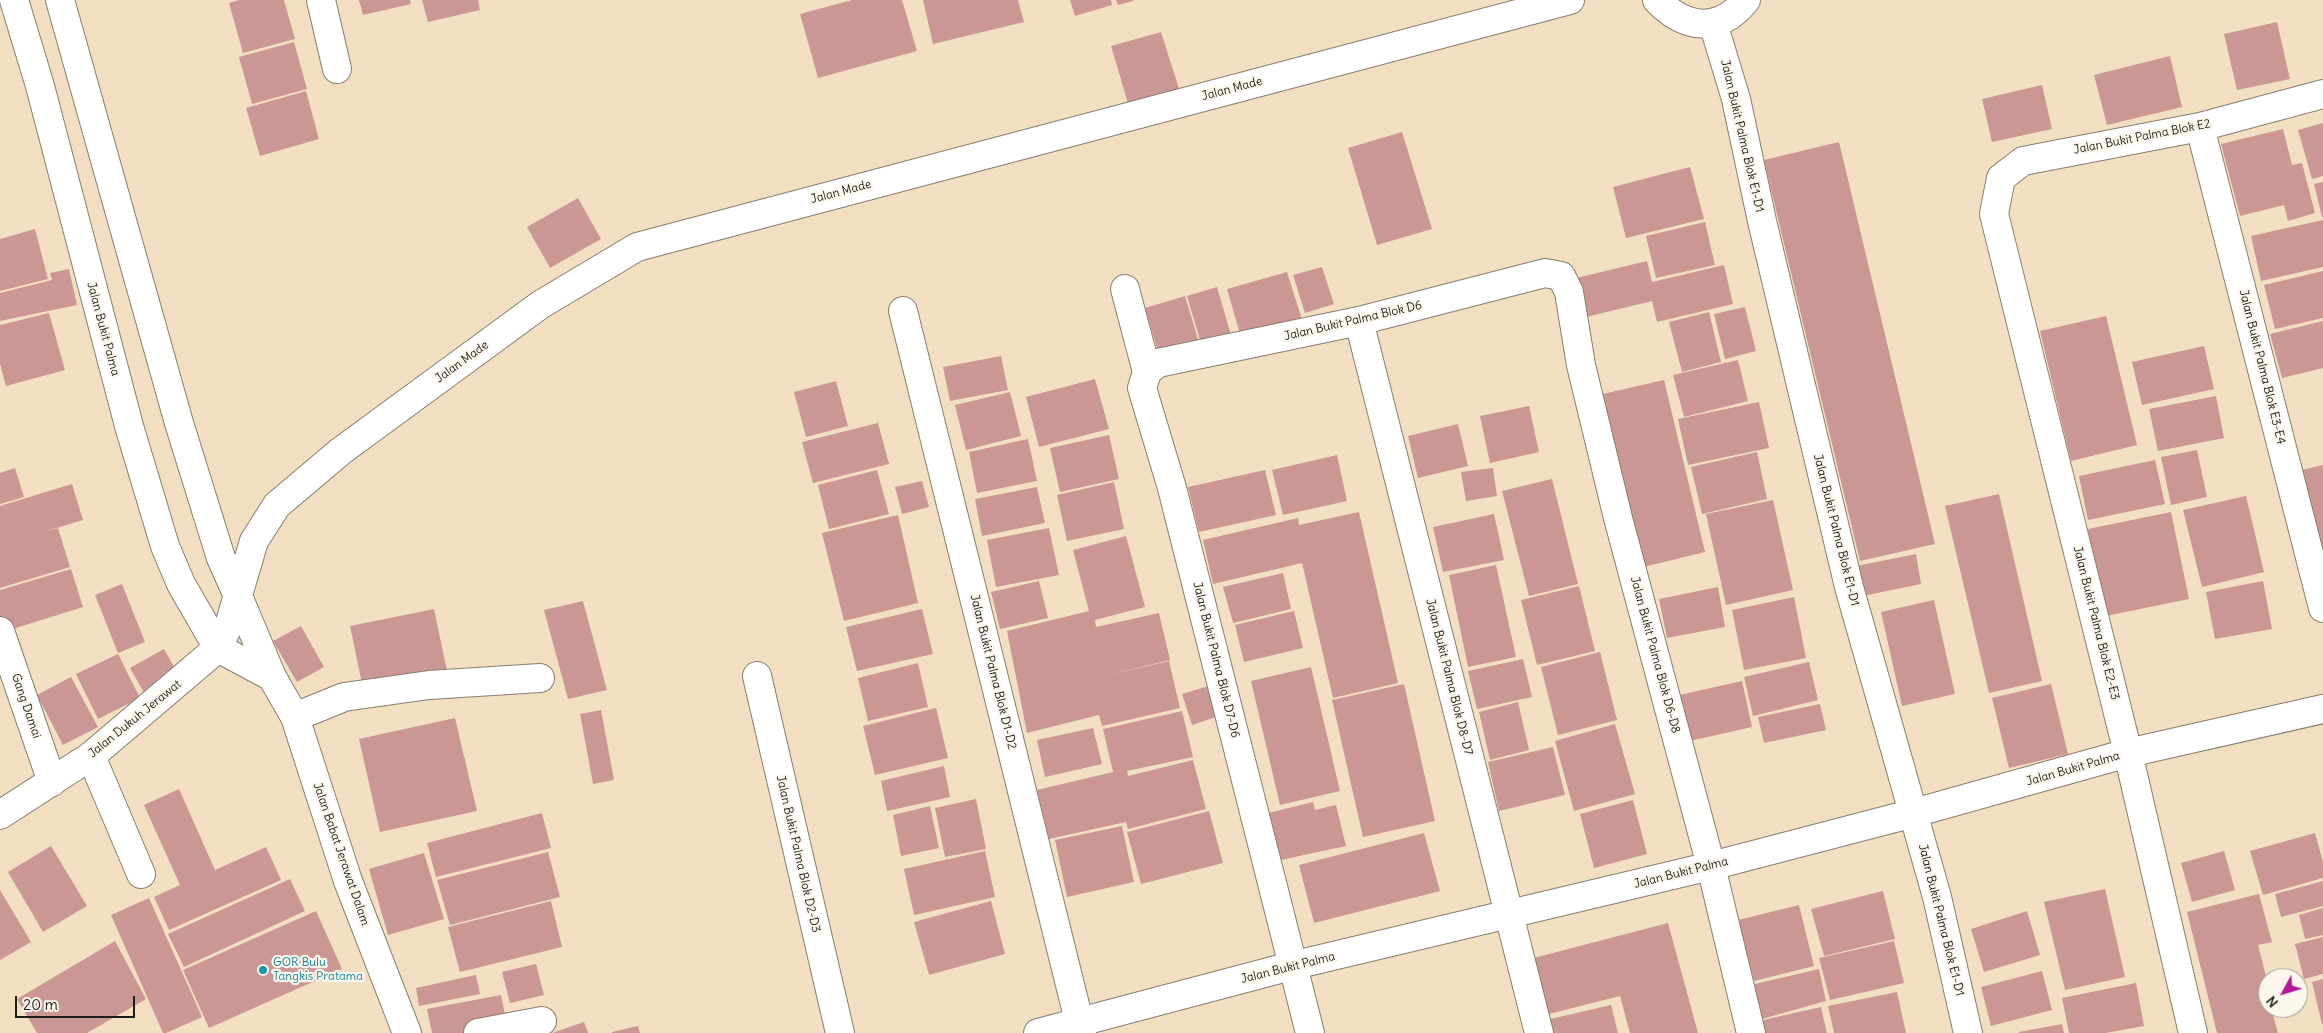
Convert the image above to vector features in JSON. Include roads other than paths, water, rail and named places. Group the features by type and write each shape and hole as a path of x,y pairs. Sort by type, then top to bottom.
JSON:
{"street":[{"name":"Jalan Bukit Palma","path":"14,0 40,86 129,426 165,546 181,584 218,648"},
{"path":"60,0 179,423 218,549 238,596"},
{"path":"321,0 337,69"},
{"name":"Jalan Made","path":"238,596 254,541 278,505 341,451 540,305 637,247 1570,0"},
{"path":"1657,0 1671,14 1690,22 1714,23 1730,16 1746,0"},
{"name":"Jalan Bukit Palma Blok E1-D1","path":"1714,23 1736,99 1762,221 1849,587 1937,897 1968,1033"},
{"name":"Jalan Bukit Palma Blok E2","path":"1994,214 2001,178 2023,161 2200,127 2323,94"},
{"name":"Jalan Bukit Palma Blok E3-E4","path":"2200,127 2323,608"},
{"name":"Jalan Bukit Palma Blok E2-E3","path":"1994,214 2128,753 2193,1033"},
{"name":"Jalan Bukit Palma Blok D6","path":"1147,372 1158,363 1358,321 1545,274 1561,276"},
{"name":"Jalan Bukit Palma Blok D6-D8","path":"1561,276 1569,292 1581,365 1590,404 1711,866 1751,1033"},
{"name":"Jalan Bukit Palma Blok D7-D6","path":"1125,289 1147,372 1142,388 1172,488 1310,1033"},
{"name":"Jalan Bukit Palma Blok D1-D2","path":"903,311 1081,1028"},
{"name":"Jalan Bukit Palma Blok D8-D7","path":"1358,321 1510,914 1538,1033"},
{"name":"Jalan Dukuh Jerawat","path":"0,815 91,756 218,648 230,622 238,596"},
{"name":"Jalan Babat Jerawat Dalam","path":"238,596 272,677 296,717 348,881 407,1033"},
{"name":"Gang Damai","path":"0,631 52,782"},
{"path":"218,648 272,677"},
{"name":"Jalan Bukit Palma Blok D2-D3","path":"757,676 840,1033"},
{"path":"296,717 344,697 429,685 540,678"},
{"name":"Jalan Bukit Palma","path":"1038,1033 1081,1028 1294,966 1711,866 1914,813 2128,753 2323,709"},
{"path":"91,756 141,874"},
{"path":"478,1033 542,1021"}],"place":[{"name":"GOR Bulu Tangkis Pratama","path":"263,970"}]}
